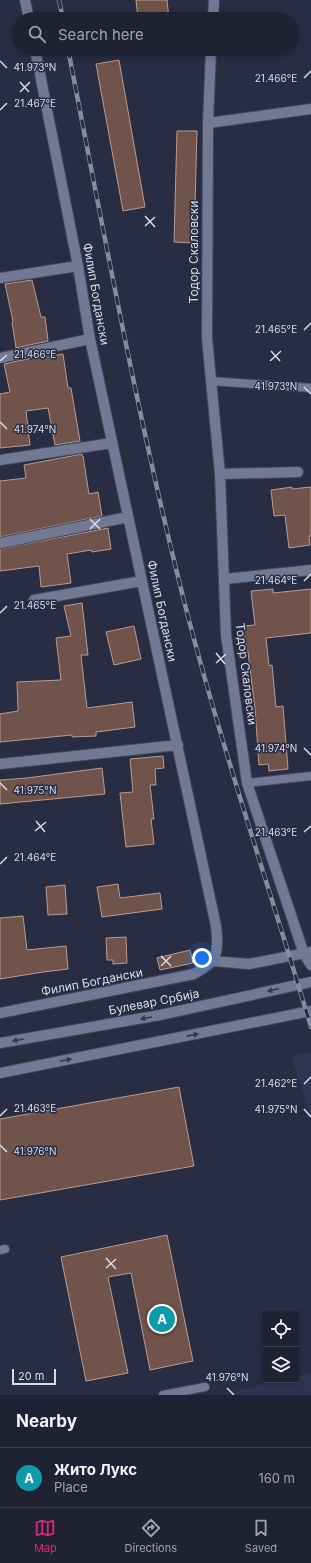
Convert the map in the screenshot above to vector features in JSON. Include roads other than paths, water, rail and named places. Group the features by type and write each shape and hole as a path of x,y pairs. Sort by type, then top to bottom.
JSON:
{"street":[{"path":"26,0 28,12"},
{"path":"213,12 214,0"},
{"name":"Филип Богдански","path":"0,1013 194,974 205,968 213,960 217,952 216,926 90,340 78,266 36,56"},
{"name":"Тодор Скаловски","path":"211,56 208,123 207,338 220,474 226,635 247,783 311,965"},
{"path":"208,123 311,109"},
{"path":"0,278 78,266"},
{"path":"0,358 90,340"},
{"path":"0,460 112,443"},
{"path":"220,474 298,472"},
{"path":"1,543 128,517"},
{"path":"225,579 311,570"},
{"path":"34,600 142,581"},
{"path":"0,764 178,745"},
{"path":"213,960 249,964 307,953"},
{"name":"Булевар Србија","path":"0,1043 160,1015 311,982"},
{"path":"0,1073 311,1011"}],"lane":[{"path":"211,381 311,388"},
{"path":"247,783 311,776"},
{"path":"163,1395 205,1387"}],"railway":[{"path":"59,0 62,12"},
{"path":"69,56 134,385 180,585 194,641 226,752 311,1027"}],"place":[{"name":"Жито Лукс","path":"162,1319"}]}
